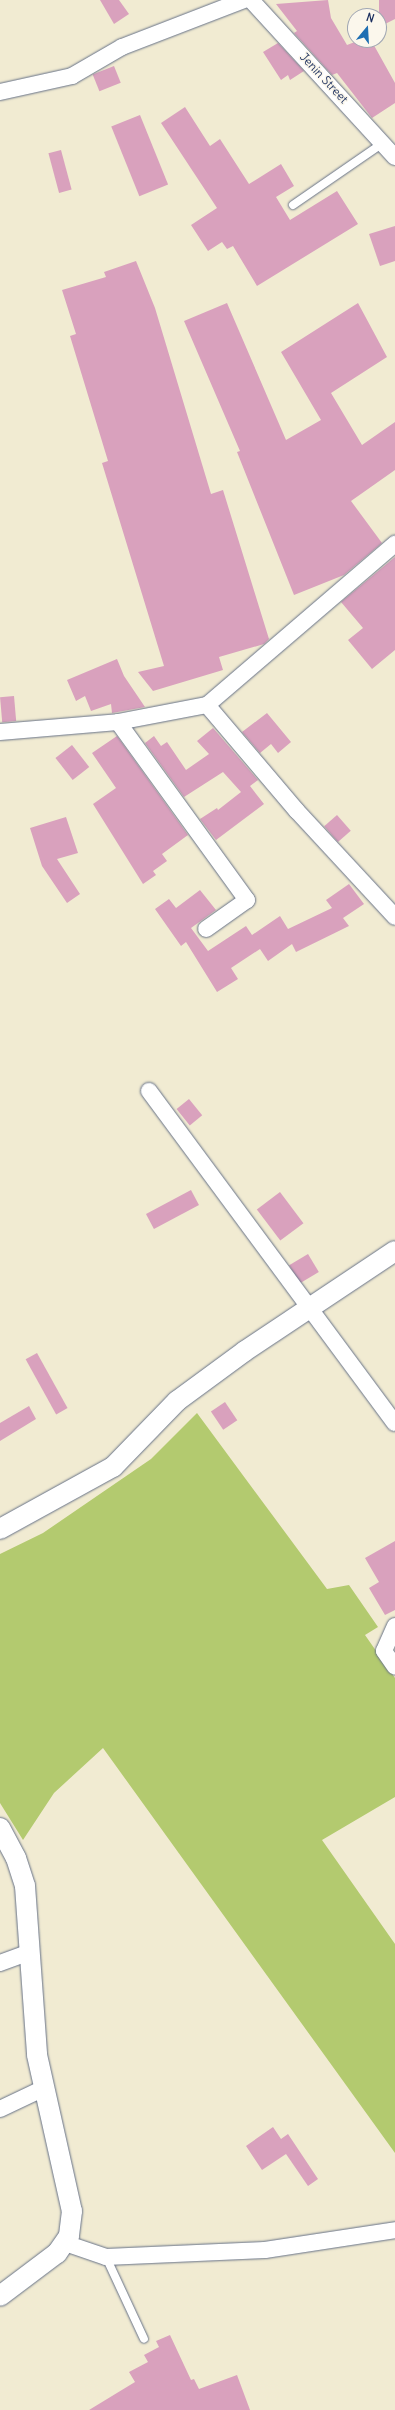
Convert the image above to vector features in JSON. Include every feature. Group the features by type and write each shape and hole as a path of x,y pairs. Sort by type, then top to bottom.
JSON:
{"street":[{"path":"0,92 72,76 122,47 244,0"},
{"name":"Jenin Street","path":"251,0 395,157"},
{"path":"0,732 118,722 207,705 395,544"},
{"path":"207,705 297,811 395,917"},
{"path":"118,722 247,900 206,929"},
{"path":"149,1091 308,1308 395,1423"},
{"path":"0,1529 113,1467 177,1401 308,1308 395,1251"},
{"path":"395,1626 384,1651 395,1667"},
{"path":"0,1828 16,1858 25,1886 37,2055 72,2211 71,2227 65,2243 48,2262 0,2296"},
{"path":"0,1963 30,1952"},
{"path":"0,2109 44,2088"},
{"path":"65,2243 106,2257 265,2250 395,2230"}],"lane":[{"path":"293,205 383,143"},
{"path":"106,2257 144,2339"}],"green space":[{"path":"197,1413 327,1589 349,1585 378,1627 365,1635 395,1678 395,1797 322,1840 395,1944 395,2153 103,1748 54,1793 23,1840 0,1803 0,1554 43,1533 151,1459"}],"building":[{"path":"100,0 119,0 129,14 114,24"},
{"path":"328,0 331,18 347,45 347,48 375,48 395,83 395,103 372,118 337,73 332,75 294,33 297,31 276,4"},
{"path":"379,0 395,0 395,19 387,23 387,8 379,8"},
{"path":"278,43 304,71 290,80 288,75 281,80 263,52"},
{"path":"114,66 121,83 99,91 93,75"},
{"path":"185,107 210,146 220,139 249,184 281,164 294,186 276,197 290,220 337,191 358,224 257,286 233,246 227,249 222,242 208,251 191,225 217,208 161,123"},
{"path":"140,115 168,185 139,196 111,127"},
{"path":"61,150 72,190 59,193 48,153"},
{"path":"395,226 395,261 380,266 369,234"},
{"path":"136,261 155,308 211,494 223,490 269,639 264,644 219,657 223,670 153,691 138,672 164,666 102,463 108,461 70,336 76,334 62,290 106,277 104,272"},
{"path":"227,303 286,440 321,420 281,352 358,303 387,357 331,393 362,445 395,422 395,470 351,501 382,543 344,575 294,595 237,452 240,451 184,321"},
{"path":"395,557 395,650 372,669 348,640 363,628 341,602"},
{"path":"117,659 124,676 145,707 112,713 111,704 91,711 85,696 76,701 67,680"},
{"path":"14,696 16,721 2,722 0,697"},
{"path":"267,713 291,742 278,753 271,744 260,753 242,732"},
{"path":"213,728 258,780 250,786 264,804 216,840 200,819 217,808 218,810 241,792 223,772 184,797 145,743 154,736 161,746 167,742 186,770 209,754 197,741"},
{"path":"117,736 188,835 162,854 167,861 153,871 156,875 143,884 93,804 116,788 92,753"},
{"path":"72,745 89,767 73,780 55,758"},
{"path":"337,815 351,831 338,842 324,826"},
{"path":"66,817 78,853 57,859 80,894 67,903 42,866 30,828"},
{"path":"349,884 364,904 343,918 349,926 296,952 292,944 268,961 260,949 231,968 238,979 217,992 186,942 181,946 155,909 169,899 176,908 200,890 216,910 191,928 208,951 246,926 252,935 280,916 288,929 332,908 326,900"},
{"path":"189,1099 202,1115 190,1125 177,1109"},
{"path":"191,1190 199,1205 154,1229 146,1214"},
{"path":"280,1192 303,1223 280,1241 257,1209"},
{"path":"308,1254 319,1272 300,1283 289,1265"},
{"path":"37,1353 68,1408 56,1414 26,1359"},
{"path":"225,1402 237,1420 223,1430 211,1412"},
{"path":"29,1406 36,1419 0,1441 0,1423"},
{"path":"395,1541 395,1610 385,1615 369,1588 379,1582 365,1558"},
{"path":"273,2127 281,2139 288,2134 318,2179 308,2186 286,2154 262,2170 246,2146"},
{"path":"170,2335 191,2380 194,2379 199,2389 237,2375 250,2410 89,2410 135,2382 129,2372 148,2362 144,2355 159,2347 156,2341"}]}
